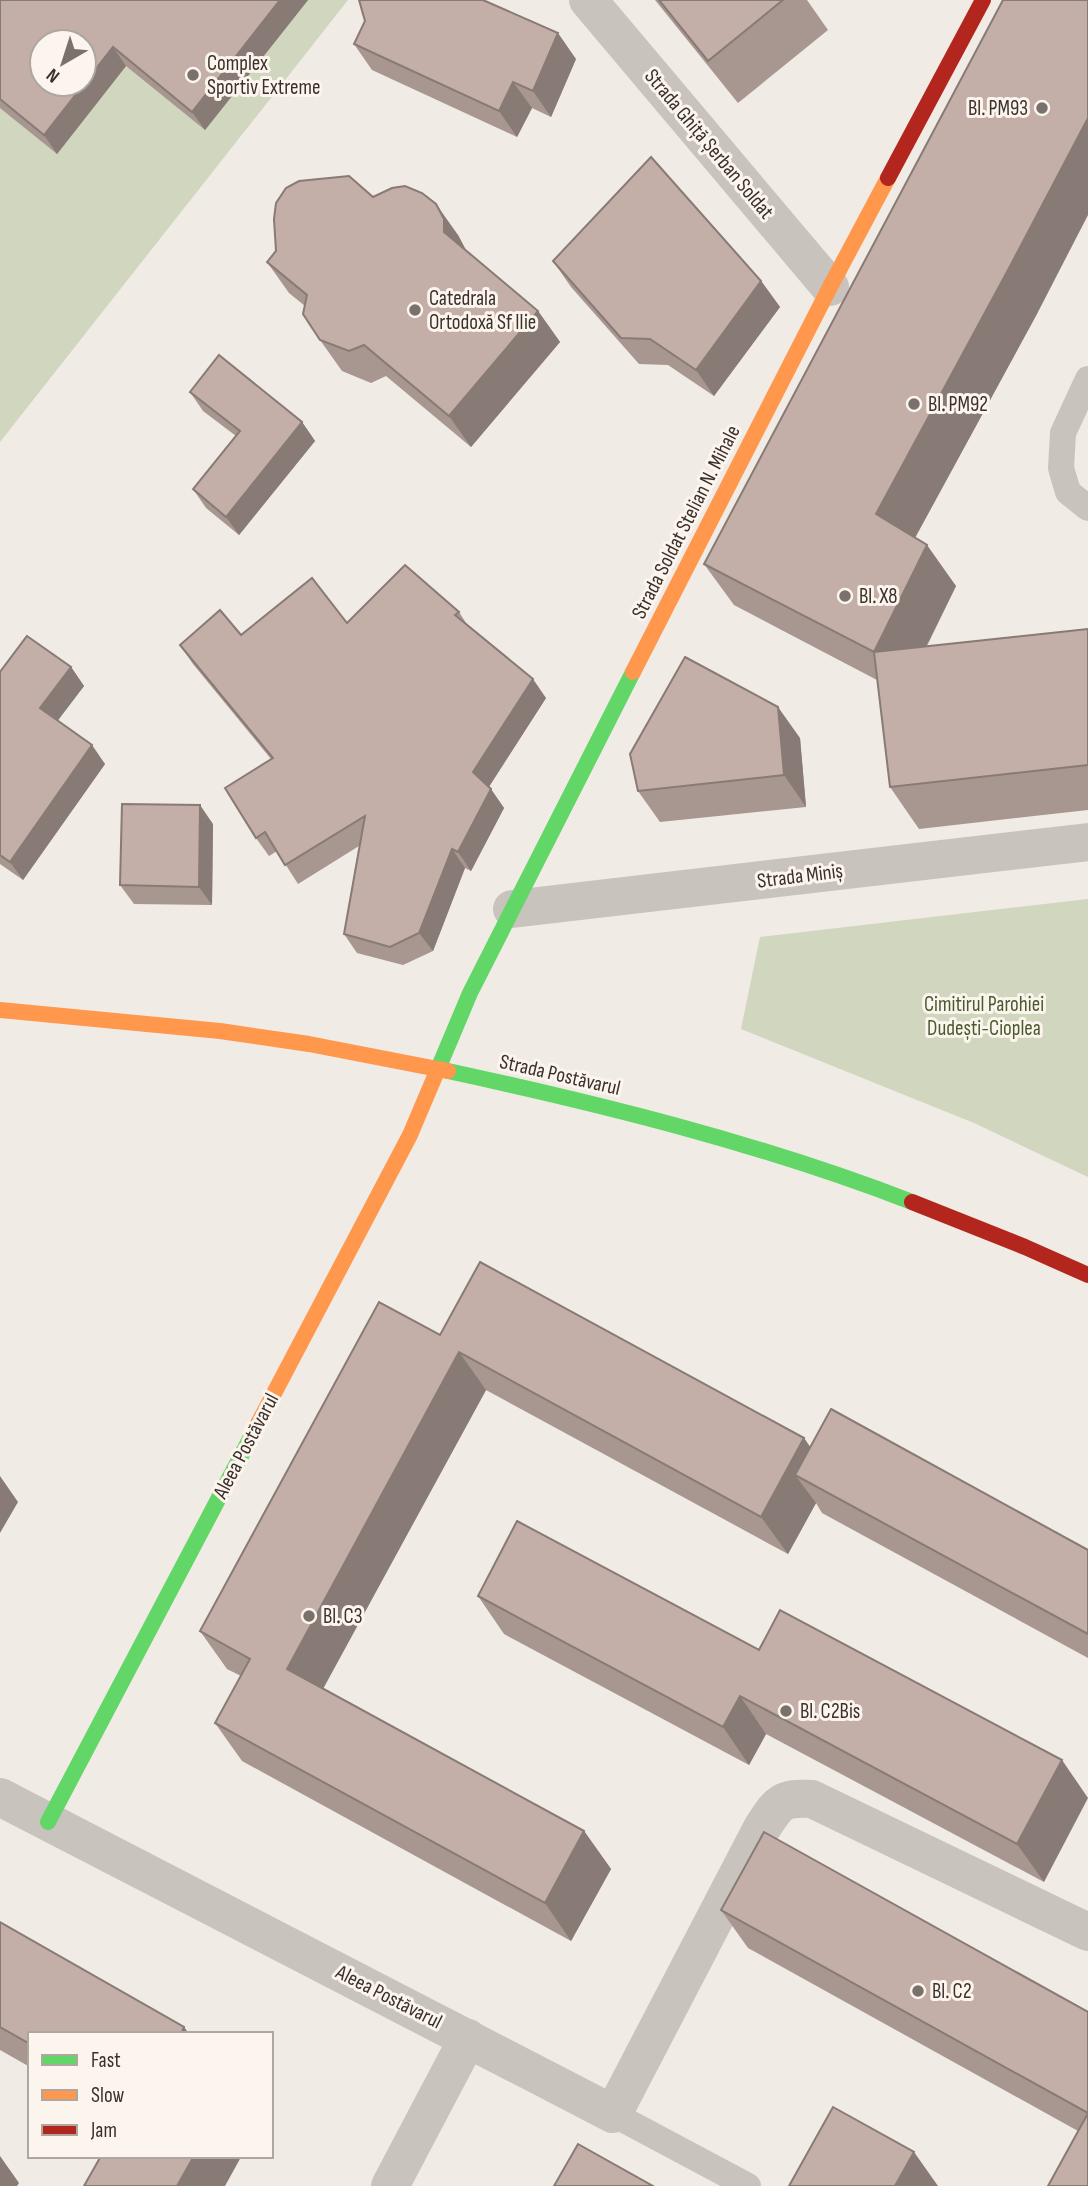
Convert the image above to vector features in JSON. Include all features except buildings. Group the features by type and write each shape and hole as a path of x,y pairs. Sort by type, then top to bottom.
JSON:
{"street":[{"name":"Strada Ghiță Șerban Soldat","path":"587,0 830,287"},
{"name":"Strada Soldat Stelian N. Mihale","path":"438,1068 470,993 512,909 830,287 983,0"},
{"name":"Strada Miniș","path":"512,909 1088,842"},
{"name":"Strada Postăvarul","path":"0,1010 219,1031 321,1046 438,1068 680,1126 836,1173 1044,1254 1088,1275"},
{"name":"Aleea Postăvarul","path":"48,1822 410,1135 438,1068"},
{"name":"Aleea Postăvarul","path":"0,1797 613,2114"},
{"path":"613,2114 762,1828 777,1805 793,1798 811,1799 1088,1932"},
{"name":"Aleea Postăvarul","path":"390,2186 468,2038"}],"lane":[{"path":"1088,379 1063,433 1061,468 1068,492 1088,508"},
{"path":"613,2114 748,2186"}],"green space":[{"path":"0,0 348,0 0,442"},
{"name":"Cimitirul Parohiei Dudești-Cioplea","path":"1088,899 1088,1177 974,1123 741,1029 760,937"}],"traffic: fast":[{"path":"438,1069 470,993 633,672"},
{"path":"448,1071 566,1098 741,1144 912,1202"},
{"path":"48,1822 251,1437"}],"traffic: slow":[{"path":"633,672 888,178"},
{"path":"0,1010 220,1031 309,1044 448,1071"},
{"path":"251,1437 410,1135 438,1069"}],"traffic: jam":[{"path":"888,178 983,0"},
{"path":"912,1202 1088,1275"}],"place":[{"name":"Complex Sportiv Extreme","path":"193,75"},
{"name":"Bl. PM93","path":"1042,108"},
{"name":"Catedrala Ortodoxă Sf Ilie","path":"415,310"},
{"name":"Bl. PM92","path":"914,404"},
{"name":"Bl. X8","path":"845,596"},
{"name":"Bl. C3","path":"309,1616"},
{"name":"Bl. C2Bis","path":"786,1711"},
{"name":"Bl. C2","path":"918,1991"}]}
